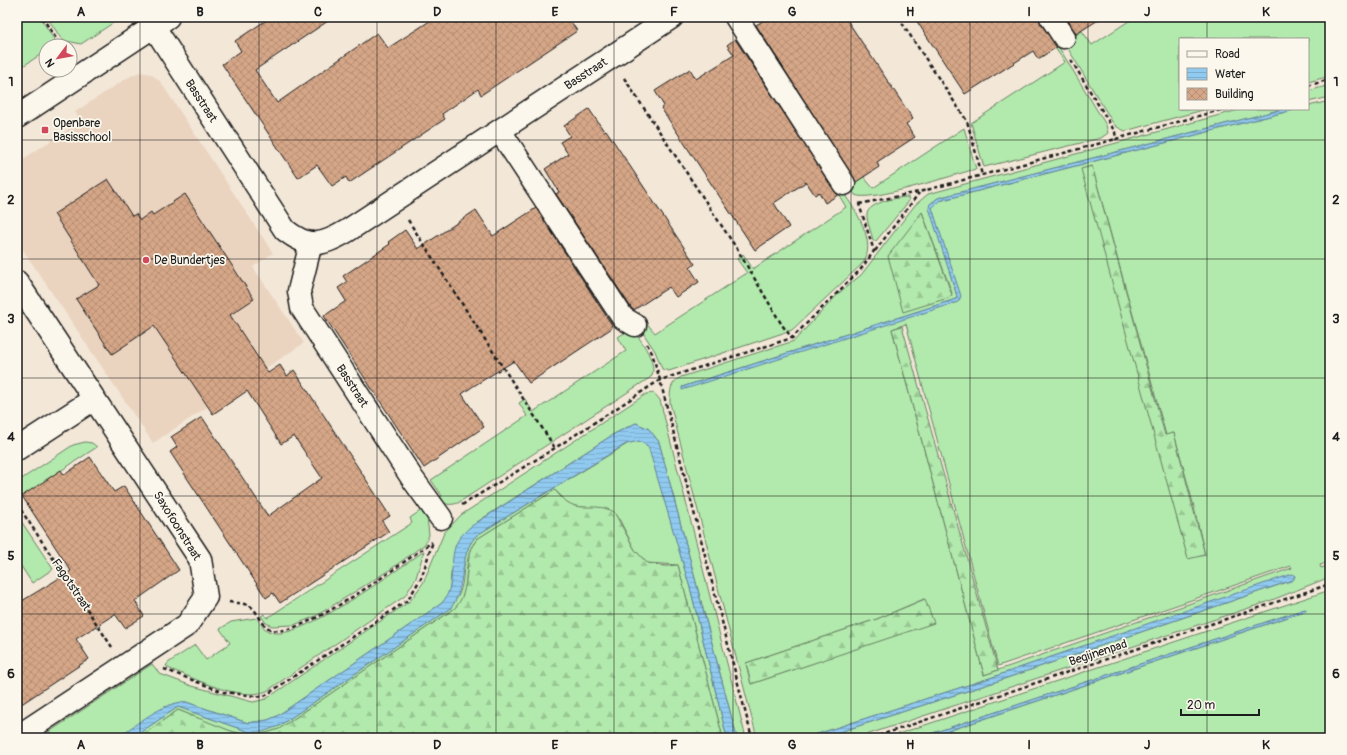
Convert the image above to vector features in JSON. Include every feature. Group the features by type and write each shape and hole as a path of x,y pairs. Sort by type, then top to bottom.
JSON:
{"street":[{"name":"Basstraat","path":"161,22 285,230 297,240 311,243 329,242 672,17"},
{"path":"736,17 844,184"},
{"path":"1051,17 1064,37"},
{"path":"17,117 161,22"},
{"path":"500,131 624,318 635,325"},
{"name":"Basstraat","path":"311,243 299,291 302,308 412,478 441,518"},
{"name":"Saxofoonstraat","path":"17,282 200,559 206,597"},
{"path":"17,449 94,399"},
{"path":"17,737 124,665 187,625 206,597"}],"path":[{"path":"42,17 56,38"},
{"path":"898,17 967,122 982,175"},
{"path":"1064,37 1061,44 1115,132 1116,139"},
{"path":"611,58 737,249 782,325 792,338"},
{"path":"1309,86 1330,79"},
{"path":"859,204 919,192 1220,110"},
{"path":"844,184 859,204 874,251"},
{"path":"150,649 164,670 223,692 263,697 408,600 422,576 441,518 555,448 660,380 792,338 861,269 919,192"},
{"path":"394,199 555,448"},
{"path":"635,325 652,353 660,380 752,738"},
{"name":"Fagotstraat","path":"17,504 124,665"},
{"path":"206,597 250,606 265,625 273,630 292,628 316,618 356,594 432,542"},
{"name":"Begijnenpad","path":"872,738 1330,584"}],"shaded area":[{"name":"De Bundertjes","path":"140,72 151,74 160,81 273,253 253,267 304,343 153,443 17,241 17,163 81,121 75,112 127,78"}],"green space":[{"path":"17,17 40,17 53,38 38,38 38,56 17,70"},
{"path":"47,17 122,17 81,44 78,43 78,38 61,38"},
{"path":"1135,17 1330,17 1330,76 1309,82 1309,38 1179,38 1179,110 1203,110 1125,131 1113,123 1064,42 1082,31 1092,45"},
{"path":"1058,46 1106,125 1108,133 1101,138 984,167 971,123 1065,62 1055,48"},
{"path":"1330,85 1330,97 1309,102 1309,91"},
{"path":"1330,101 1330,562 1320,565 1321,568 1330,565 1330,577 1267,602 857,738 821,738 995,682 1293,580 1295,576 1292,575 993,677 805,738 757,738 670,403 673,384 677,379 794,341 840,292 861,275 915,205 928,194 1238,110 1279,110 938,198 930,204 957,296 956,299 682,387 960,299 932,208 939,201 1293,110 1309,110 1309,106","holes":["1092,166 1166,435 1174,433 1205,555 1188,558 1082,169","922,212 952,293 948,298 947,298","906,324 998,666 1291,566 1292,568 984,675 892,329","924,599 822,660 751,684 746,663 877,619"]},
{"path":"964,128 976,169 894,192 877,195 855,195 848,184 862,175 873,188"},
{"path":"1092,166 1165,435 1174,433 1205,555 1188,559 1081,169"},
{"path":"840,189 852,205 863,225 868,246 867,256 862,264 792,330 669,371 662,369 655,351 637,324 644,320 655,333 747,273 737,259 743,254 753,269 846,207 837,192"},
{"path":"908,197 909,201 876,241 873,241 867,217 869,210 878,203"},
{"path":"922,212 952,295 948,298 903,312 888,256"},
{"path":"902,326 998,670 984,675 892,329"},
{"path":"632,328 644,345 651,359 653,372 651,377 458,503 448,504 441,501 439,498 442,496 431,480 527,416 519,403 525,399 533,412 626,351 618,337"},
{"path":"654,393 660,400 746,738 737,738 659,442 649,429 636,423 614,434 477,522 451,572 448,596 442,603 277,716 268,720 248,723 186,702 165,707 116,738 40,738 152,664 160,674 192,686 253,702 266,699 410,601 423,583 444,533 461,515 646,394"},
{"path":"632,441 645,443 650,450 691,591 727,738 723,738 678,565 647,563 635,550 617,515 603,509 571,506 555,490 477,539 471,547 469,553 466,583 462,597 454,609 279,729 265,733 240,733 215,726 178,710 138,738 132,738 178,707 249,732 279,726 450,609 460,592 464,563 468,549 471,542 477,535"},
{"path":"85,442 92,443 97,447 18,499 17,482 73,445"},
{"path":"555,490 570,504 584,507 598,507 614,512 635,550 647,563 666,566 678,565 723,738 138,738 178,710 241,735 260,735 279,729 454,609 460,601 463,593 469,557 477,539"},
{"path":"423,509 427,517 429,535 425,544 391,569 316,616 294,625 272,626 266,623 261,616 264,614 267,618 412,523 410,518"},
{"path":"17,515 53,569 32,583 17,560"},
{"path":"424,551 416,578 405,596 267,691 256,694 231,692 170,669 166,666 168,663 195,645 206,660 230,643 220,629 231,622 256,618 266,630 275,633 289,631 307,625 351,601"},
{"path":"1330,590 1330,738 927,738 1306,611 1305,609 918,738 886,738"},
{"path":"925,599 934,623 751,684 746,663 877,619"}],"water":[{"path":"1279,110 1293,110 939,201 932,208 961,296 958,302 682,390 682,387 956,299 957,296 929,208 930,204 938,198"},
{"path":"636,423 649,429 659,442 737,738 727,738 691,591 648,446 639,441 626,444 477,535 467,552 459,591 456,600 450,609 279,726 262,732 249,732 178,707 132,738 116,738 150,715 177,703 186,702 248,723 268,720 277,716 442,603 451,582 456,544 460,537 470,527 614,434"},
{"path":"1292,574 1295,576 1293,580 995,682 821,738 805,738 993,677"},
{"path":"1305,609 1306,611 927,738 918,738"}],"building":[{"path":"271,17 334,17 255,70 277,103 377,33 388,48 436,17 568,17 577,31 481,95 478,89 442,114 445,119 349,183 346,177 332,186 317,165 298,178 222,64 241,51 235,41"},
{"path":"769,17 845,17 913,119 906,124 915,137 877,162 879,167 856,182 756,25"},
{"path":"914,17 1039,17 1041,24 1057,47 1038,59 1033,51 965,94"},
{"path":"1066,17 1103,17 1076,34"},
{"path":"735,39 838,195 825,203 819,192 815,195 806,182 774,203 789,227 755,250 661,108 664,106 655,91 690,69 696,79 734,55 727,45"},
{"path":"589,109 604,131 606,130 695,264 690,268 699,282 676,297 669,287 634,310 632,309 556,194 559,192 545,169 568,154 560,142 570,136 564,126"},
{"path":"108,179 132,216 136,214 140,220 151,212 153,215 185,194 254,299 230,315 268,373 280,365 287,376 294,370 390,516 382,521 389,532 280,603 273,593 266,598 170,452 177,447 171,437 202,417 268,516 322,478 294,436 281,444 247,391 213,414 154,326 112,354 76,299 99,285 54,214"},
{"path":"536,208 612,325 612,328 529,383 514,361 462,394 484,427 424,468 324,316 346,301 338,288 347,282 343,276 390,244 388,242 405,230 418,249 476,210 493,236"},
{"path":"90,457 114,492 124,486 179,570 135,601 144,616 125,628 115,614 76,639 89,659 17,707 17,604 71,571 22,496 61,470 64,475"}],"place":[{"name":"Openbare Basisschool","path":"45,130"},
{"name":"De Bundertjes","path":"146,260"}]}
